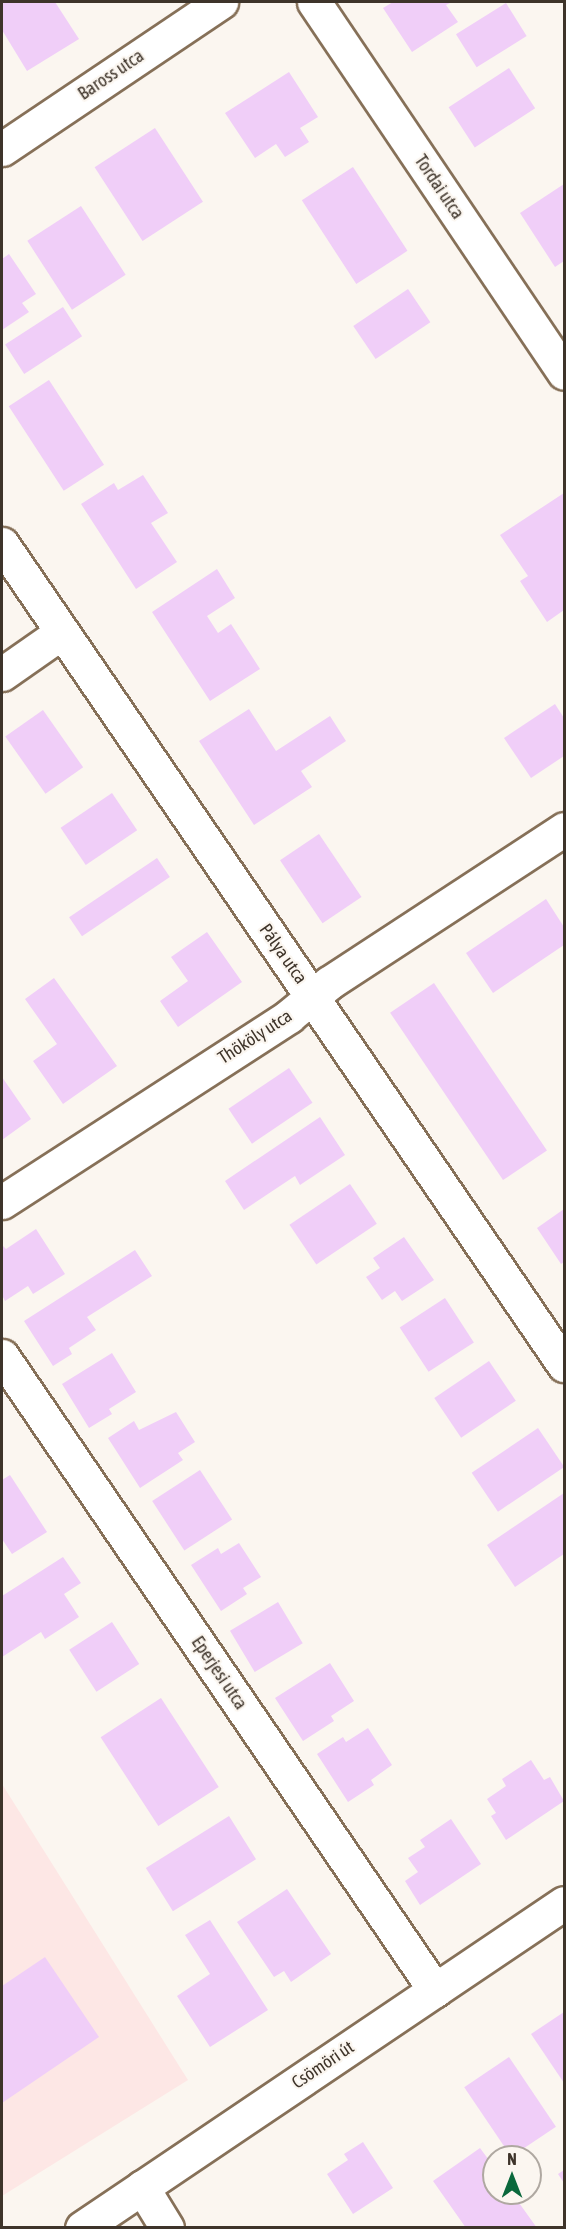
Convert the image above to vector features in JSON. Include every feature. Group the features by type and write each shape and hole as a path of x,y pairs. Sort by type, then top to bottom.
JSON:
{"street":[{"name":"Baross utca","path":"2,149 221,2"},
{"name":"Tordai utca","path":"314,2 564,372"},
{"name":"Pálya utca","path":"2,544 564,1365"},
{"path":"2,674 62,632"},
{"name":"Thököly utca","path":"2,1202 289,1016 312,996 564,829"},
{"name":"Eperjesi utca","path":"2,1356 435,1990"},
{"name":"Csömöri út","path":"82,2228 564,1903"},
{"path":"142,2187 167,2228"}],"shaded area":[{"path":"2,1784 188,2080 2,2196"}],"building":[{"path":"2,2 55,2 79,39 27,71 2,30"},
{"path":"393,2 452,2 446,5 458,22 412,52 383,8"},
{"path":"506,3 527,36 477,67 456,34"},
{"path":"509,68 535,108 475,147 449,107"},
{"path":"289,72 318,117 300,128 309,142 285,157 276,144 255,158 225,113"},
{"path":"155,128 203,202 143,241 95,167"},
{"path":"353,167 407,251 356,284 302,200"},
{"path":"564,184 564,261 555,267 520,213"},
{"path":"81,206 126,275 72,310 27,241"},
{"path":"9,254 36,294 22,303 29,312 2,330 2,259"},
{"path":"408,289 430,322 376,359 353,326"},
{"path":"63,307 82,336 24,374 5,345"},
{"path":"49,380 104,465 64,491 9,406"},
{"path":"143,475 168,513 151,523 177,562 136,589 81,504 114,483 118,490"},
{"path":"564,493 564,610 547,622 520,581 528,576 500,535"},
{"path":"217,569 235,598 207,616 218,633 231,624 260,669 210,701 152,612"},
{"path":"555,704 564,718 564,756 531,778 504,738"},
{"path":"249,709 276,751 330,716 346,741 301,771 312,787 254,825 199,741"},
{"path":"43,710 83,767 45,794 5,736"},
{"path":"112,793 137,830 86,865 61,828"},
{"path":"319,834 361,897 323,923 280,860"},
{"path":"157,858 170,877 82,936 69,917"},
{"path":"546,899 564,927 564,945 493,993 466,953"},
{"path":"207,932 242,982 178,1027 160,1001 188,981 171,957"},
{"path":"54,978 117,1066 63,1104 33,1061 57,1044 25,999"},
{"path":"434,983 547,1150 503,1180 390,1013"},
{"path":"289,1068 312,1103 252,1144 228,1109"},
{"path":"2,1077 31,1119 2,1140"},
{"path":"320,1117 345,1155 300,1185 295,1176 244,1210 225,1181"},
{"path":"350,1184 377,1224 316,1265 289,1225"},
{"path":"564,1209 564,1262 561,1264 537,1228"},
{"path":"36,1229 65,1274 33,1294 28,1286 5,1301 2,1295 2,1245 6,1249"},
{"path":"404,1237 434,1280 402,1301 395,1291 382,1300 366,1277 380,1268 373,1258"},
{"path":"135,1250 152,1276 87,1317 96,1330 69,1348 72,1354 53,1366 24,1321"},
{"path":"445,1298 474,1342 429,1372 400,1327"},
{"path":"112,1353 136,1392 109,1409 112,1414 89,1428 62,1384"},
{"path":"489,1361 516,1401 461,1438 434,1398"},
{"path":"176,1412 195,1442 178,1453 183,1460 140,1488 108,1438 134,1421 139,1430"},
{"path":"538,1428 564,1467 498,1512 472,1473"},
{"path":"200,1470 232,1519 184,1551 152,1501"},
{"path":"10,1475 47,1532 12,1554 2,1539 2,1480"},
{"path":"564,1493 564,1554 515,1587 487,1545"},
{"path":"239,1543 261,1577 243,1588 247,1594 221,1611 191,1565 218,1548 221,1554"},
{"path":"63,1557 81,1583 64,1594 79,1617 45,1639 41,1632 2,1657 2,1596"},
{"path":"278,1602 303,1643 255,1672 230,1631"},
{"path":"112,1622 139,1664 96,1692 69,1650"},
{"path":"330,1663 354,1701 331,1716 334,1721 303,1741 275,1698"},
{"path":"161,1698 219,1787 158,1826 101,1737"},
{"path":"368,1728 392,1765 371,1780 374,1785 348,1802 317,1754 343,1737 346,1742"},
{"path":"531,1760 544,1780 550,1777 564,1801 506,1840 491,1816 496,1813 487,1799 506,1786 502,1779"},
{"path":"229,1816 256,1859 173,1911 146,1868"},
{"path":"451,1819 481,1864 420,1905 405,1881 418,1872 408,1858 425,1847 420,1840"},
{"path":"287,1889 331,1954 291,1982 284,1971 274,1977 237,1922"},
{"path":"210,1920 268,2010 210,2047 177,1996 210,1974 185,1935"},
{"path":"45,1957 99,2037 2,2103 2,1986"},
{"path":"564,2012 564,2083 531,2034"},
{"path":"509,2057 556,2127 529,2145 503,2145 464,2087"},
{"path":"363,2142 393,2188 353,2214 327,2174 348,2160 344,2154"},
{"path":"480,2148 482,2151 482,2205 521,2205 537,2228 466,2228 433,2181"},
{"path":"564,2170 564,2183 558,2174"}]}
